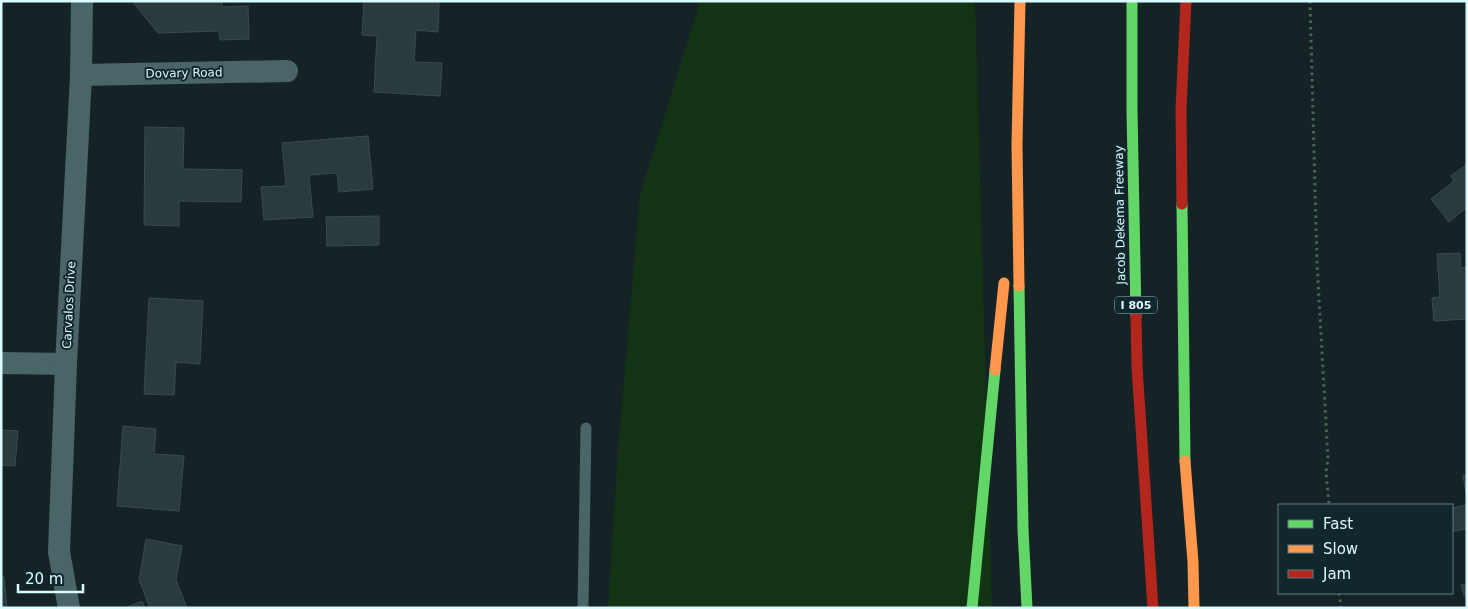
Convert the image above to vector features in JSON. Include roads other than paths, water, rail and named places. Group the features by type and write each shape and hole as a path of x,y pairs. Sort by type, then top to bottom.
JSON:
{"highway":[{"path":"1020,1 1017,144 1023,529 1027,608"},
{"name":"Jacob Dekema Freeway","path":"1132,1 1132,120 1137,367 1153,608"},
{"path":"1186,1 1181,109 1184,452 1194,608"},
{"path":"1008,242 1017,144"},
{"path":"972,608 1005,272"},
{"path":"1192,562 1200,608"}],"street":[{"name":"Carvalos Drive","path":"69,608 59,552 66,364 81,75 82,1"},
{"name":"Dovary Road","path":"81,75 287,71"},
{"path":"1,363 66,364"}],"lane":[{"path":"583,608 586,428"}]}
